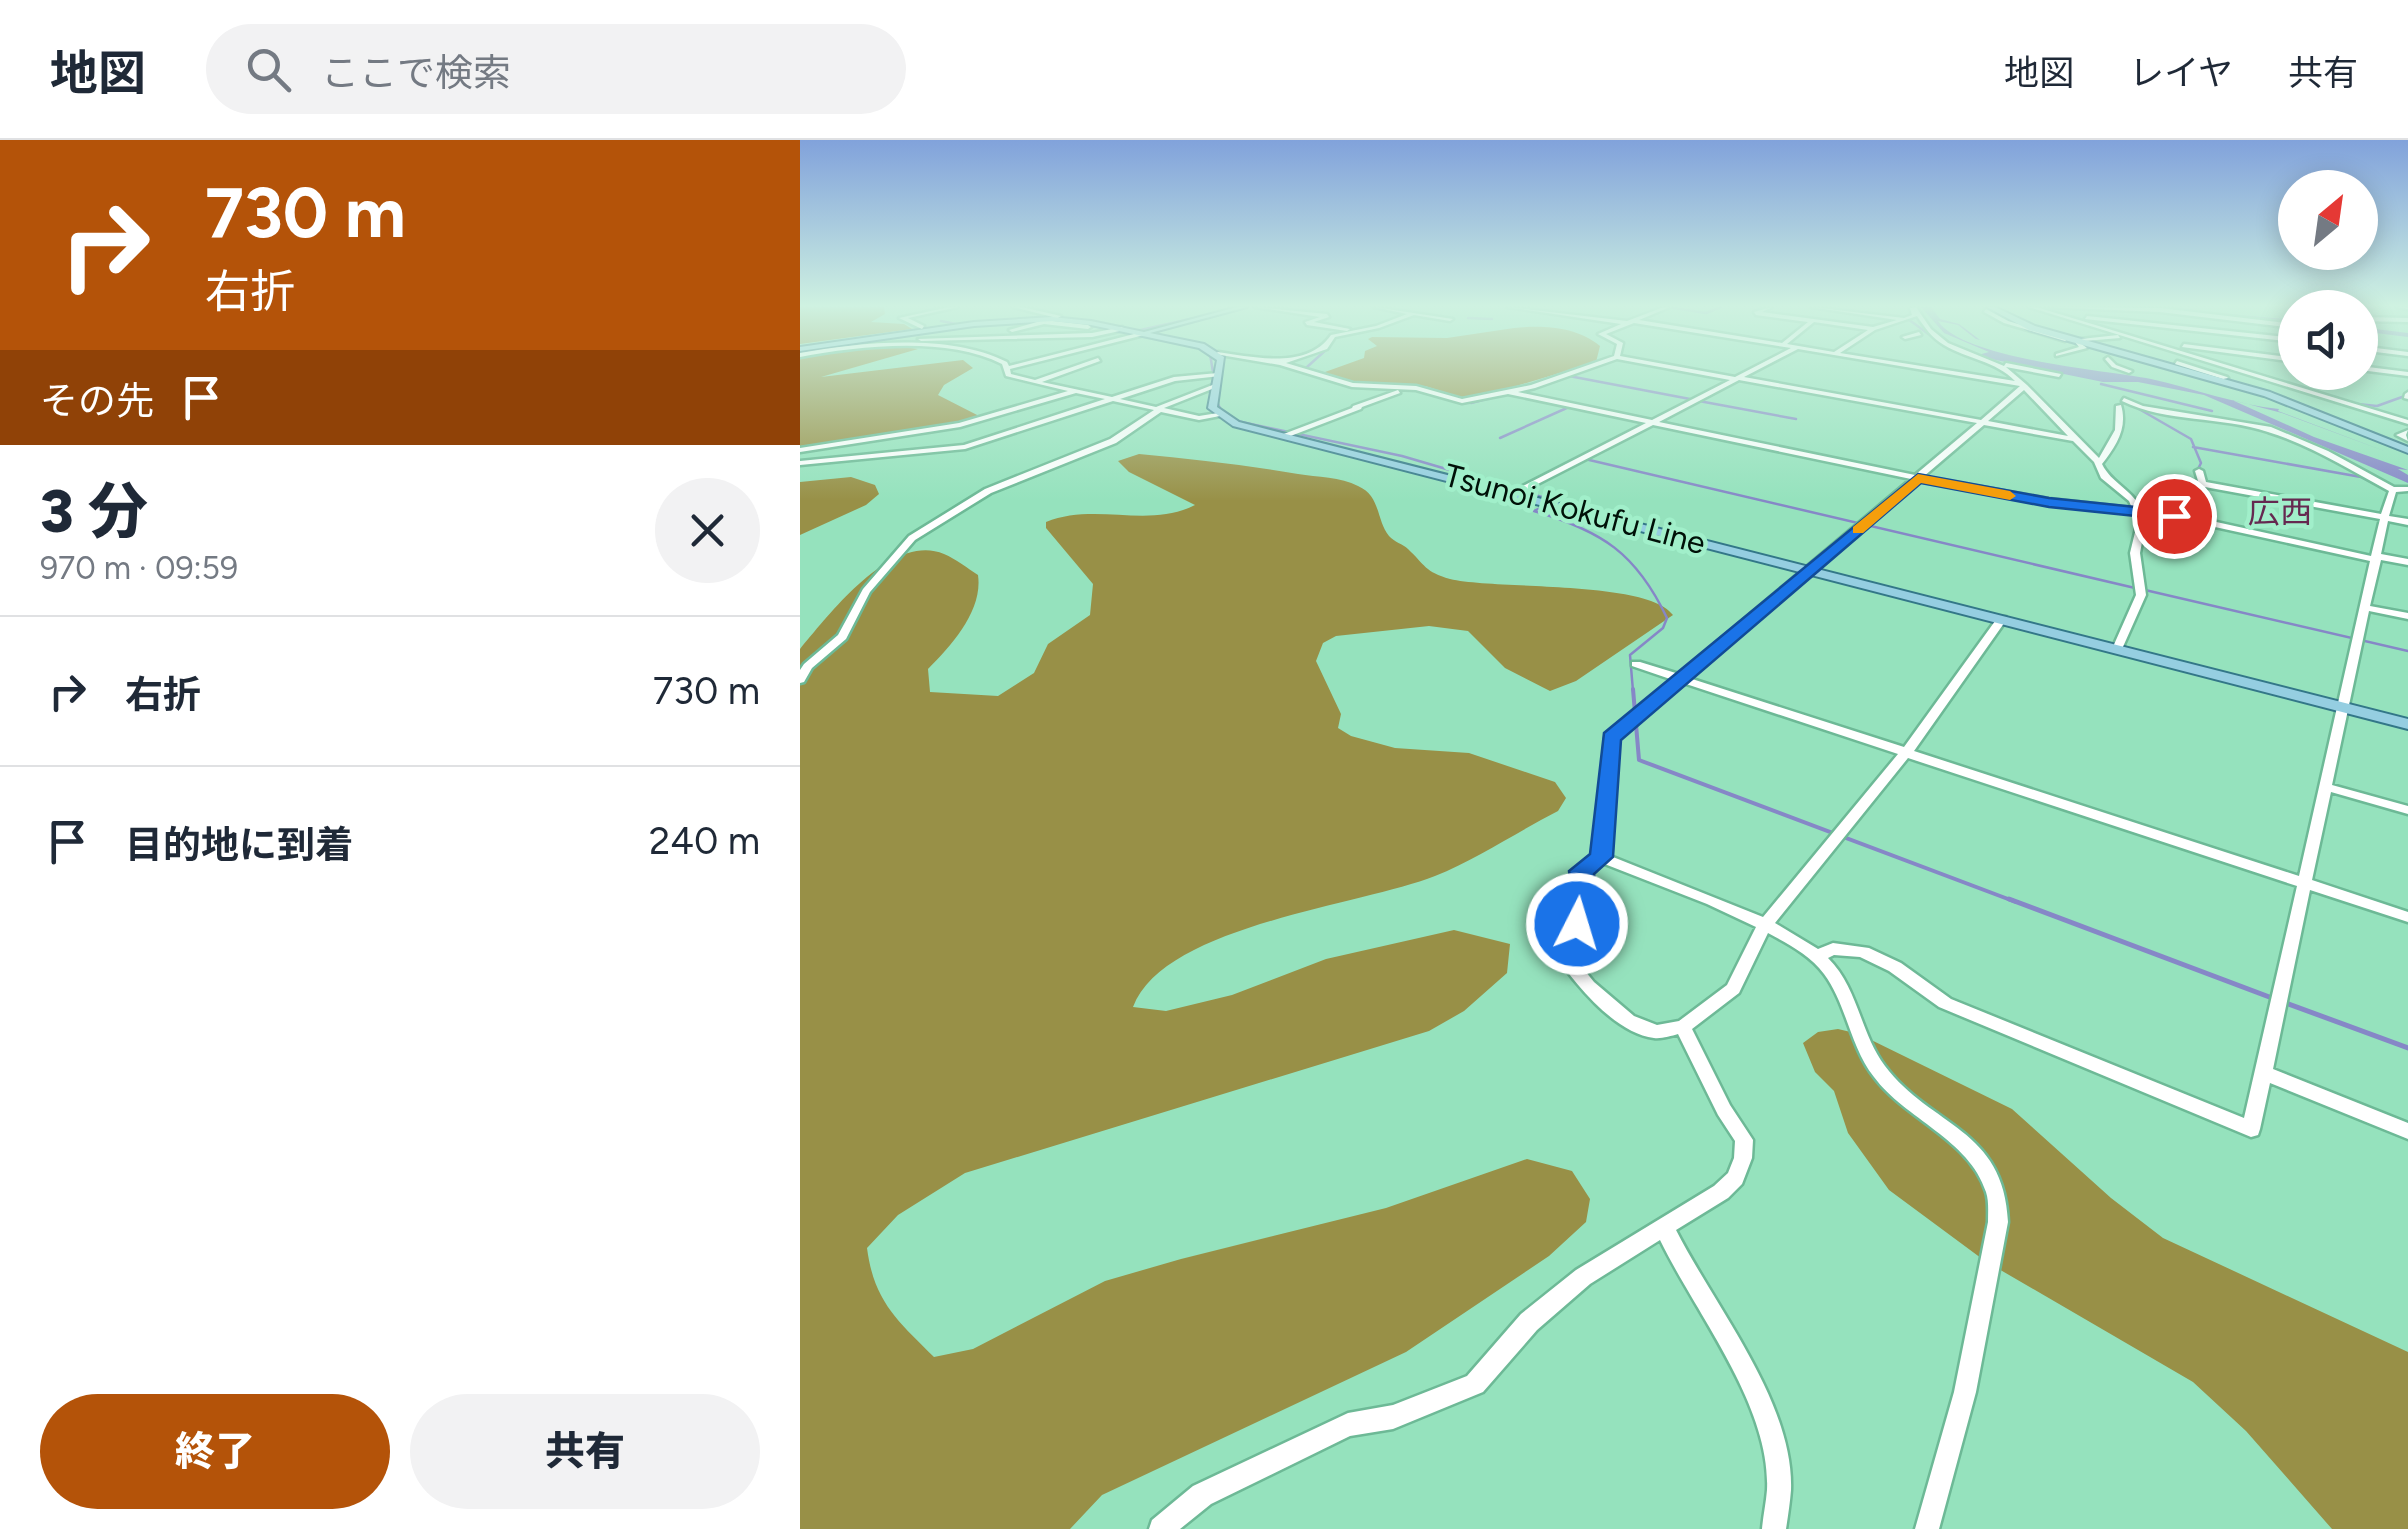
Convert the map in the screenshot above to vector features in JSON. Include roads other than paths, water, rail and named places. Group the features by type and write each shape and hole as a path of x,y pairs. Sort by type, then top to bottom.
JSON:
{"main road":[{"path":"1218,415 1211,403 1219,372"},
{"path":"2186,372 2281,399 2408,450"},
{"name":"Tsunoi Kokufu Line","path":"1218,415 1236,424 2408,724"}],"street":[{"path":"1007,372 1109,401 1199,418 1218,415"},
{"path":"1035,382 1064,372"},
{"path":"1309,372 1352,385 1408,388 1462,401 1576,372"},
{"path":"1702,372 2074,439"},
{"path":"1516,493 1749,372"},
{"path":"1944,372 2024,385"},
{"path":"2010,372 2098,464 2104,476 2128,494 2142,520 2135,553 2141,595 2117,649"},
{"path":"2040,372 2059,375"},
{"path":"2194,372 2226,382 2197,372"},
{"path":"2202,374 2216,372"},
{"path":"2242,372 2408,422"},
{"path":"800,464 965,447 1180,377 1217,381"},
{"path":"800,680 808,666 842,637 866,591 912,538 988,492 1113,441 1157,410 1217,381"},
{"path":"1601,857 1611,738 2024,385"},
{"path":"1286,435 1408,388"},
{"path":"800,450 949,428 1074,392"},
{"path":"1508,392 1918,478 2049,502 2174,516 2408,562"},
{"path":"2098,464 2117,439 2122,403 2268,430 2325,453 2393,490 2408,489"},
{"path":"2199,471 2203,484"},
{"path":"2174,516 2203,484"},
{"path":"2203,484 2408,522"},
{"path":"1817,956 1833,949 1863,952 1895,967 1945,1004 2252,1129 2303,883 2393,490"},
{"path":"2367,608 2408,616"},
{"path":"1601,857 1581,871 1583,904 1577,924 1560,950 1588,986 1628,1022 1656,1032 1683,1027 1733,989 1764,926 1908,750 2002,619"},
{"path":"1636,664 2408,917"},
{"path":"2326,786 2408,810"},
{"path":"1601,857 1764,926 1817,956 1841,991 1852,1024 1881,1074 1979,1160 1994,1185 2000,1205 1973,1355 1927,1529"},
{"path":"1161,1529 1202,1495 1348,1424 1392,1417 1476,1384 1530,1322 1564,1292 1647,1234 1664,1228 1722,1192 1743,1158 1744,1140 1724,1110 1683,1027"},
{"path":"2263,1073 2408,1132"},
{"path":"1664,1228 1682,1268 1740,1363 1769,1422 1781,1502 1774,1529"}],"water":[{"path":"2053,372 2103,372 2151,379 2234,401 2314,437 2408,470 2398,469 2408,475 2408,483 2204,395 2138,382 2103,382"},
{"path":"2245,403 2279,409 2387,452 2282,413"}],"waterway":[{"path":"1221,410 1217,402 1222,372"},
{"path":"1573,374 1569,376 1690,399"},
{"path":"2101,384 2212,411"},
{"path":"1471,403 1502,395"},
{"path":"2348,403 2377,406 2402,397"},
{"path":"1699,401 1796,419"},
{"path":"2132,405 2191,439 2194,447"},
{"path":"1500,438 1569,407 1565,406"},
{"path":"1237,421 1402,456 1552,500"},
{"path":"2194,447 2361,477 2383,488"},
{"path":"2194,447 2199,467"},
{"path":"1591,457 1606,449"},
{"path":"1585,459 2135,588"},
{"path":"1546,505 1534,511 1579,527 1629,561 1667,618 1663,628 1630,655 1633,691"},
{"path":"2145,590 2408,651"},
{"path":"1633,689 1639,760 2016,902"},
{"path":"2009,899 2272,998"},
{"path":"2286,1003 2408,1048"}],"district":[{"name":"広西","path":"2280,512"}]}
